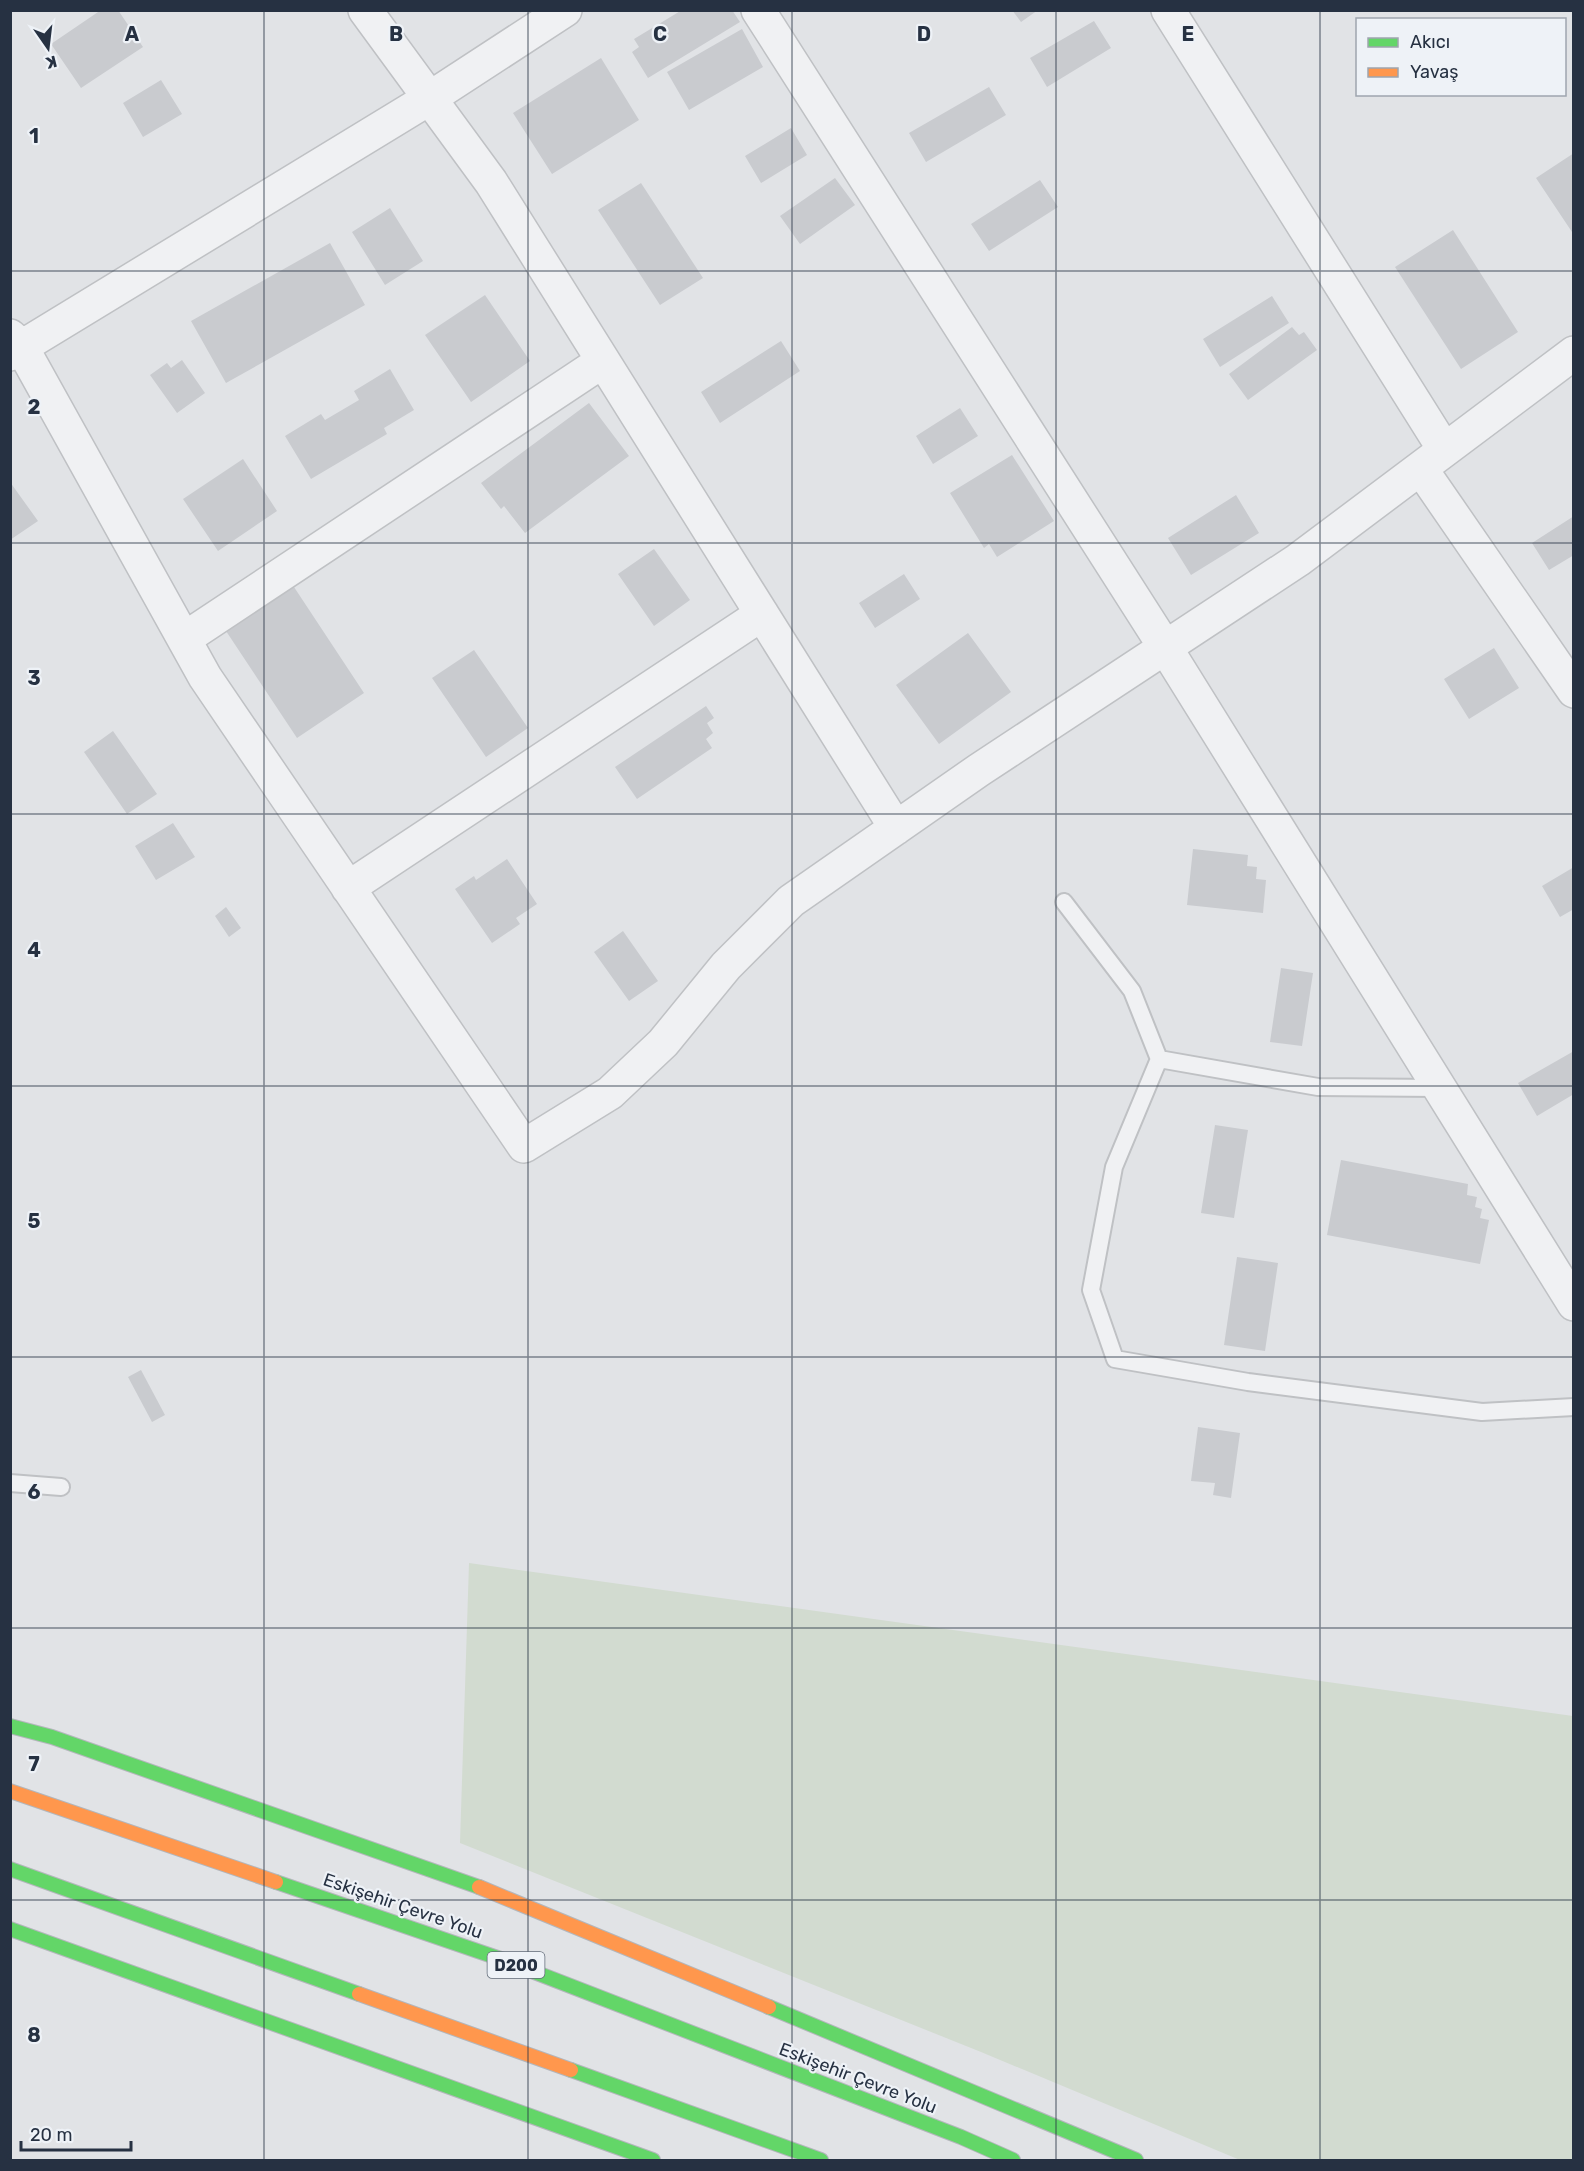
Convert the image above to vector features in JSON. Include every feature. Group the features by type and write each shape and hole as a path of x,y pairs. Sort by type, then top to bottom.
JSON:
{"highway":[{"path":"10,1726 52,1737 499,1894 1136,2160"},
{"name":"Eskişehir Çevre Yolu","path":"10,1791 498,1958 961,2137 1013,2160"},
{"path":"10,1869 821,2160"},
{"path":"10,1929 653,2160"}],"street":[{"path":"365,10 491,182 896,828"},
{"path":"565,10 430,98 14,345 205,677 524,1146 610,1093 663,1043 726,966 791,901 1165,647 1298,560 1574,353"},
{"path":"758,10 1165,647 1574,1305"},
{"path":"1168,10 1433,459 1574,691"},
{"path":"184,639 603,361"},
{"path":"348,888 762,614"}],"lane":[{"path":"1064,902 1132,991 1159,1059 1114,1167 1092,1290 1115,1359 1248,1382 1482,1413 1574,1407"},
{"path":"1159,1059 1318,1087 1438,1088"},
{"path":"10,1483 61,1487"}],"shaded area":[{"path":"469,1563 1573,1716 1573,2160 1240,2160 981,2052 460,1843"}],"building":[{"path":"101,10 118,10 143,47 81,88 51,44"},
{"path":"682,10 732,10 740,22 648,78 632,52 639,47 634,39"},
{"path":"1012,10 1038,10 1021,22"},
{"path":"1094,21 1111,48 1047,87 1030,58"},
{"path":"742,29 763,67 689,110 667,72"},
{"path":"601,58 639,120 552,174 513,113"},
{"path":"161,80 182,114 143,137 123,103"},
{"path":"989,87 1006,115 926,162 909,133"},
{"path":"791,128 807,155 761,183 745,156"},
{"path":"1574,153 1574,235 1536,178"},
{"path":"835,178 855,205 800,244 780,216"},
{"path":"1040,180 1058,207 989,251 971,224"},
{"path":"641,183 703,278 660,305 598,210"},
{"path":"390,208 423,261 385,285 352,232"},
{"path":"1453,230 1518,332 1461,369 1395,267"},
{"path":"330,243 365,305 226,383 191,321"},
{"path":"485,295 530,361 471,402 425,335"},
{"path":"1272,296 1289,323 1220,367 1203,339"},
{"path":"1292,327 1299,335 1304,332 1317,350 1248,400 1229,374"},
{"path":"781,341 800,371 720,423 701,392"},
{"path":"182,360 205,393 177,413 150,375 167,363 171,368"},
{"path":"390,369 414,410 384,428 387,434 311,479 285,436 321,414 325,420 359,400 354,391"},
{"path":"589,403 629,456 525,533 504,506 501,509 481,483"},
{"path":"960,408 978,436 933,464 916,436"},
{"path":"1012,455 1054,521 997,557 989,544 984,548 950,493"},
{"path":"243,459 277,511 218,551 183,499"},
{"path":"10,482 38,521 10,540"},
{"path":"1236,495 1259,533 1191,575 1168,538"},
{"path":"1574,516 1574,555 1549,570 1532,543"},
{"path":"654,549 690,600 654,626 618,574"},
{"path":"904,574 920,599 875,628 859,603"},
{"path":"294,587 364,693 297,738 226,631"},
{"path":"968,633 1011,692 939,744 896,685"},
{"path":"1494,648 1519,688 1469,719 1444,679"},
{"path":"474,650 528,728 486,757 432,678"},
{"path":"706,706 714,718 707,723 713,733 706,739 712,748 637,799 615,767"},
{"path":"113,731 157,794 127,814 84,752"},
{"path":"173,823 195,857 156,880 135,846"},
{"path":"1193,849 1248,855 1247,866 1257,867 1256,879 1266,880 1263,913 1187,905"},
{"path":"507,859 537,904 516,918 520,924 492,943 455,889 474,876 476,880"},
{"path":"1574,867 1574,909 1560,917 1542,886"},
{"path":"226,907 241,928 229,937 215,916"},
{"path":"623,931 658,981 629,1001 594,952"},
{"path":"1281,968 1313,973 1302,1046 1270,1042"},
{"path":"1574,1051 1574,1094 1537,1116 1518,1083"},
{"path":"1215,1125 1248,1130 1234,1218 1201,1213"},
{"path":"1341,1160 1468,1184 1467,1195 1477,1197 1475,1207 1482,1209 1480,1218 1489,1220 1480,1264 1327,1235"},
{"path":"1237,1257 1278,1263 1265,1351 1224,1345"},
{"path":"141,1370 165,1415 152,1422 128,1377"},
{"path":"1198,1427 1240,1433 1231,1498 1213,1495 1215,1483 1191,1481"}],"traffic: fast":[{"path":"10,1726 52,1737 479,1887"},
{"path":"10,1869 359,1994"},
{"path":"276,1882 498,1958 961,2137 1013,2160"},
{"path":"10,1929 653,2160"},
{"path":"769,2007 1136,2160"},
{"path":"571,2070 821,2160"}],"traffic: slow":[{"path":"10,1791 276,1882"},
{"path":"479,1887 769,2007"},
{"path":"359,1994 571,2070"}]}
